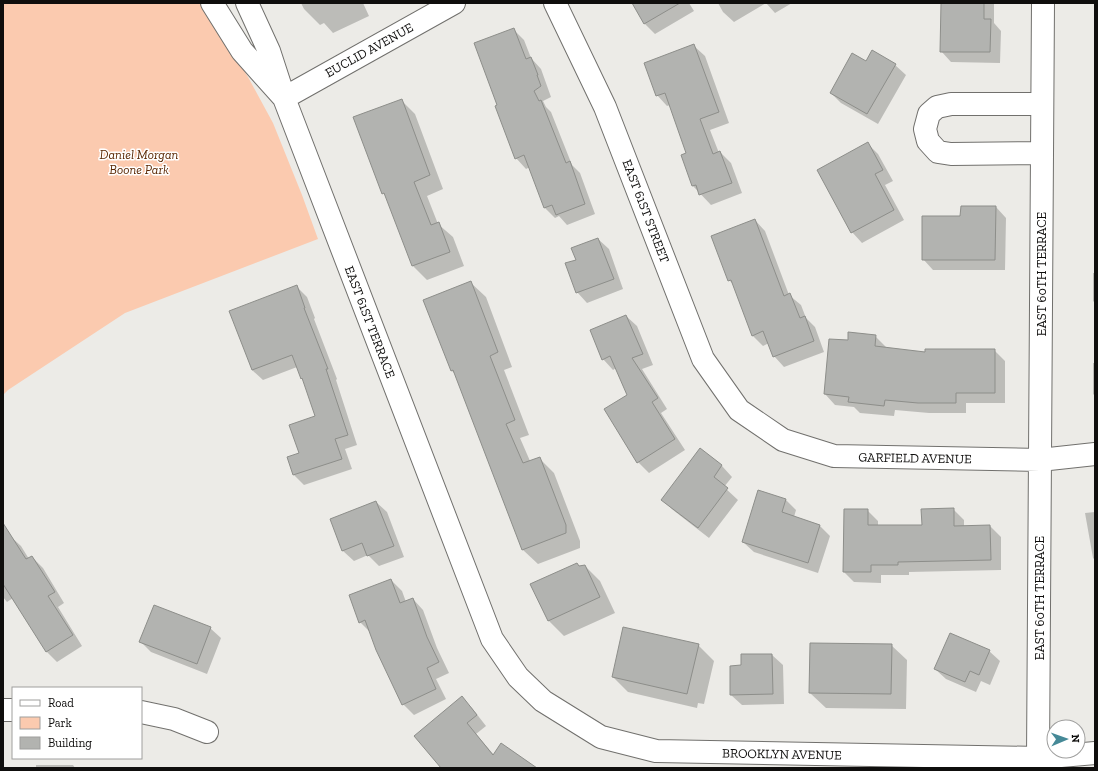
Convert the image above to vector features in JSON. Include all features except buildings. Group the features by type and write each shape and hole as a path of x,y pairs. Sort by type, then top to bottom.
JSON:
{"street":[{"name":"EAST 61ST TERRACE","path":"212,3 242,51 284,98 492,639 503,655"},
{"path":"247,3 269,50 284,98"},
{"name":"EUCLID AVENUE","path":"284,98 454,3"},
{"name":"EAST 61ST STREET","path":"555,3 605,107 703,359 739,410 745,414"},
{"path":"1042,154 950,154 938,152 928,141 925,129 929,114 937,107 951,104 1042,104 1043,3"},
{"name":"EAST 60TH TERRACE","path":"1038,758 1042,104"},
{"name":"GARFIELD AVENUE","path":"745,414 783,440 834,456 1040,460 1095,454"},
{"name":"BROOKLYN AVENUE","path":"503,655 518,677 543,701 601,737 656,751 1038,758 1095,753"},
{"path":"142,712 174,719 207,732"}],"green space":[{"name":"Daniel Morgan Boone Park","path":"3,3 202,3 248,77 273,123 318,239 125,313 8,390 3,395"}]}
